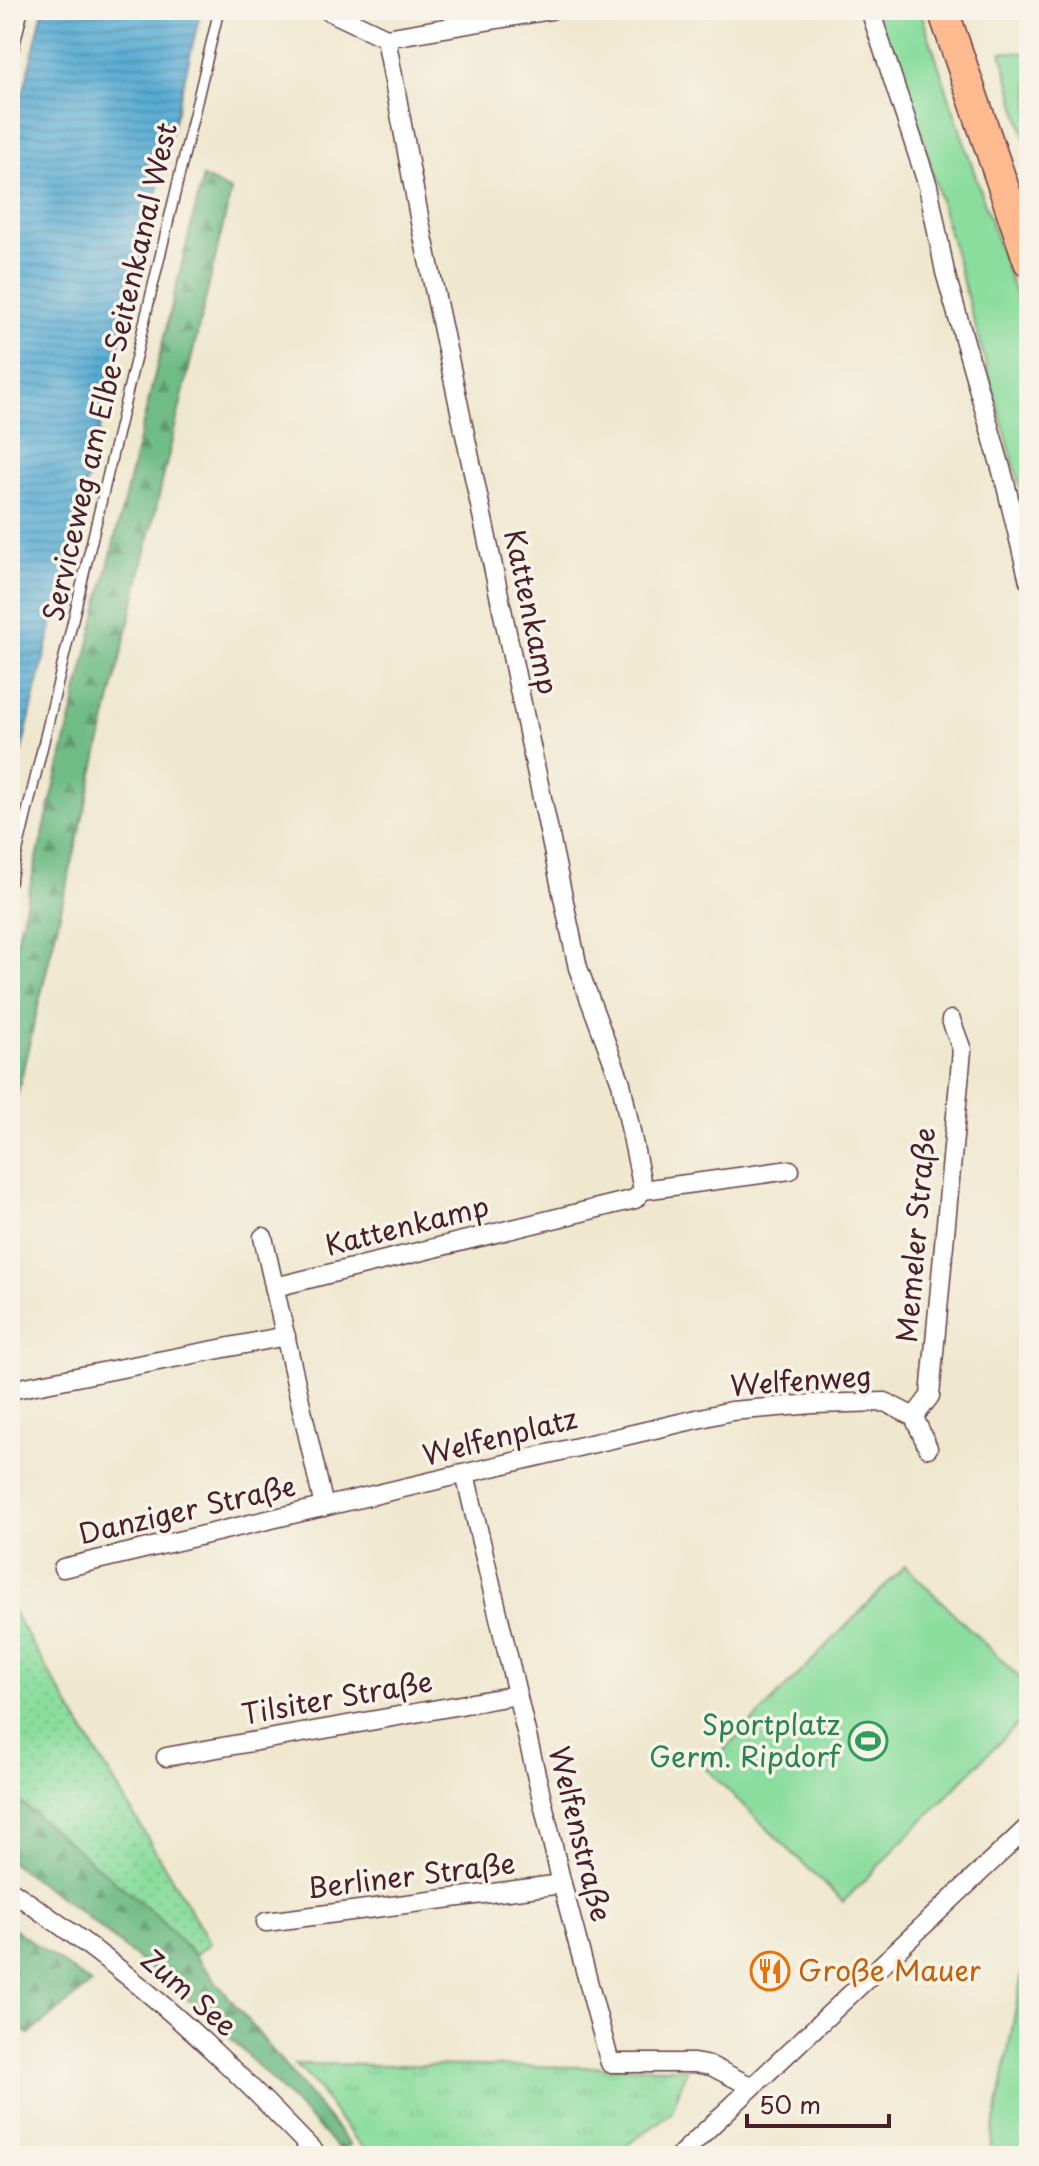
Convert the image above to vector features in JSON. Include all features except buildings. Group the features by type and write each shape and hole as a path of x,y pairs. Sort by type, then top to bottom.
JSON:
{"highway":[{"path":"943,10 1029,262"}],"street":[{"path":"327,10 386,38 551,10"},
{"path":"870,10 928,186 945,272 1005,482 1029,581"},
{"name":"Kattenkamp","path":"386,38 420,222 578,968 621,1083 643,1190"},
{"name":"Memeler Straße","path":"914,1417 930,1396 962,1050 951,1020"},
{"name":"Kattenkamp","path":"275,1287 635,1199 643,1190 790,1170"},
{"path":"263,1237 324,1507"},
{"path":"10,1390 286,1336"},
{"name":"Welfenweg","path":"689,1420 756,1408 885,1402 914,1417"},
{"path":"914,1417 928,1448"},
{"name":"Welfenplatz","path":"324,1507 689,1420"},
{"name":"Welfenstraße","path":"465,1474 562,1884 610,2063 694,2063 711,2066 752,2087"},
{"name":"Danziger Straße","path":"63,1568 324,1507"},
{"name":"Tilsiter Straße","path":"166,1757 517,1695"},
{"path":"679,2156 1029,1826"},
{"name":"Berliner Straße","path":"266,1922 562,1884"},
{"name":"Zum See","path":"10,1890 117,1967 175,2017 230,2067 318,2156"}],"lane":[{"path":"10,64 23,10"},
{"name":"Serviceweg am Elbe-Seitenkanal West","path":"10,883 219,10"}],"green space":[{"path":"873,10 920,10 1026,327 1029,337 1029,518 922,136"},
{"path":"1001,52 1029,53 1029,152"},
{"path":"203,177 231,191 10,1125 10,969"},
{"name":"Sportplatz Germ. Ripdorf","path":"905,1566 1029,1687 1029,1712 843,1902 706,1769"},
{"path":"10,1607 210,1943 195,1955 156,1915 10,1794"},
{"path":"10,1794 156,1915 195,1956 350,2145 339,2149 217,2024 82,1913 10,1862"},
{"path":"10,1926 91,1984 29,2034 10,2024"},
{"path":"1029,1936 1029,2156 989,2156"},
{"path":"295,2064 687,2068 671,2113 612,2156 370,2156 339,2120 316,2085"}],"water":[{"path":"43,10 201,10 10,799 10,148"}],"place":[{"name":"Sportplatz Germ. Ripdorf","path":"868,1741"},
{"name":"Große Mauer","path":"770,1971"}]}
